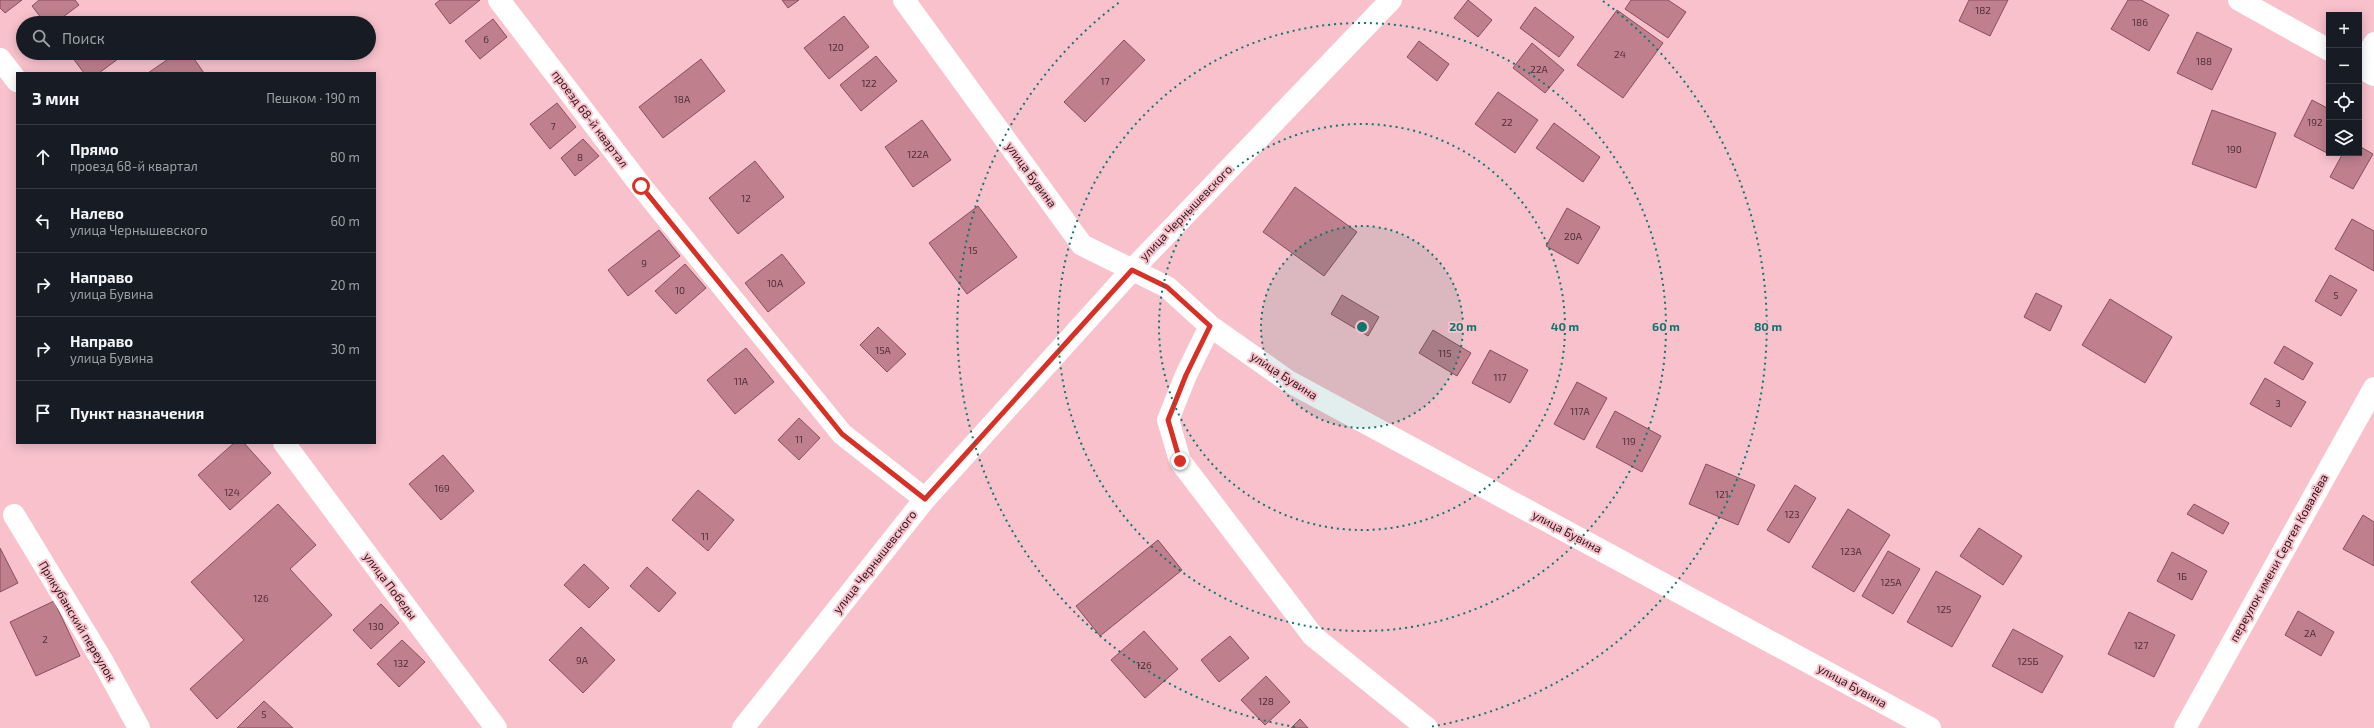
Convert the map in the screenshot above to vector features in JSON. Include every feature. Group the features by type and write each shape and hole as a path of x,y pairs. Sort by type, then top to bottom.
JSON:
{"street":[{"name":"проезд 68-й квартал","path":"499,0 641,186 842,434 925,499"},
{"name":"улица Бувина","path":"904,0 1082,245 1167,287 1210,326 1288,381 1930,728"},
{"name":"улица Чернышевского","path":"743,728 925,499 1132,270 1391,0"},
{"path":"2239,0 2326,48"},
{"path":"0,59 16,80"},
{"path":"2362,69 2374,75"},
{"path":"1210,326 1186,375 1168,420 1180,461 1313,636 1427,728"},
{"name":"переулок имени Сергея Ковалёва","path":"2185,728 2374,388"},
{"name":"улица Победы","path":"285,444 496,728"},
{"name":"Прикубанский переулок","path":"14,515 103,662 139,728"}],"lane":[{"path":"2362,62 2374,42"}],"building":[{"path":"0,0 22,0 5,13 0,8"},
{"path":"39,0 75,0 79,5 64,16 40,16 32,6"},
{"path":"440,0 480,0 450,24 435,4"},
{"path":"782,0 799,0 788,8"},
{"path":"1468,0 1492,20 1478,37 1454,18"},
{"path":"1631,0 1668,0 1686,12 1668,38 1625,9"},
{"path":"1969,0 2008,0 1990,36 1959,21"},
{"path":"2128,0 2141,0 2169,15 2149,51 2111,29"},
{"path":"1535,7 1574,37 1559,57 1520,28"},
{"path":"1617,10 1663,43 1623,98 1577,65"},
{"path":"844,16 869,47 829,79 804,48"},
{"path":"493,19 507,37 480,59 465,41"},
{"path":"2197,32 2232,49 2212,90 2177,73"},
{"path":"1124,40 1145,60 1085,122 1064,102"},
{"path":"1419,41 1449,64 1437,81 1407,57"},
{"path":"1532,43 1564,70 1545,93 1513,68"},
{"path":"876,56 897,81 861,111 840,85"},
{"path":"701,59 725,91 663,138 639,107"},
{"path":"74,60 117,60 100,72 83,72"},
{"path":"167,60 195,60 203,72 149,72"},
{"path":"1498,92 1538,120 1515,153 1475,124"},
{"path":"2312,100 2326,107 2326,152 2294,136"},
{"path":"557,103 576,127 550,149 530,124"},
{"path":"2212,110 2276,133 2256,188 2192,164"},
{"path":"922,120 951,160 913,187 885,147"},
{"path":"1554,123 1600,157 1583,182 1536,148"},
{"path":"583,139 599,156 575,176 561,158"},
{"path":"2362,148 2373,154 2353,189 2330,177 2341,156 2362,156"},
{"path":"755,161 784,197 738,234 709,198"},
{"path":"1295,187 1357,232 1324,276 1263,232"},
{"path":"978,206 1017,257 967,294 929,243"},
{"path":"1567,208 1600,227 1578,264 1546,246"},
{"path":"2352,219 2374,231 2374,271 2335,249"},
{"path":"659,230 680,256 628,296 608,270"},
{"path":"782,254 805,283 768,312 745,283"},
{"path":"685,264 706,288 676,314 655,291"},
{"path":"2330,275 2357,290 2341,316 2315,301"},
{"path":"2036,293 2062,306 2050,331 2024,317"},
{"path":"1342,295 1379,317 1368,336 1331,314"},
{"path":"2110,299 2172,337 2145,383 2082,345"},
{"path":"878,327 906,354 887,372 860,345"},
{"path":"1433,330 1471,353 1457,376 1419,353"},
{"path":"2284,346 2313,363 2303,380 2274,363"},
{"path":"746,348 774,382 735,414 707,380"},
{"path":"1490,350 1528,370 1510,403 1472,383"},
{"path":"2265,378 2306,402 2291,427 2250,404"},
{"path":"1577,382 1607,398 1584,440 1554,424"},
{"path":"1615,411 1661,436 1642,472 1596,447"},
{"path":"799,418 820,438 799,460 778,440"},
{"path":"233,444 245,444 271,473 230,510 198,475"},
{"path":"443,455 474,491 441,520 409,484"},
{"path":"1706,464 1755,485 1738,525 1689,504"},
{"path":"1795,485 1816,498 1789,543 1767,530"},
{"path":"698,490 734,520 708,551 672,520"},
{"path":"278,504 316,545 290,569 332,615 217,719 190,689 244,640 191,582"},
{"path":"2194,504 2229,523 2223,534 2187,514"},
{"path":"1848,509 1890,535 1854,592 1812,567"},
{"path":"2363,515 2374,522 2374,566 2343,549"},
{"path":"1979,528 2022,556 2003,585 1960,556"},
{"path":"1158,540 1182,570 1100,636 1076,606"},
{"path":"0,548 18,583 0,592"},
{"path":"1888,551 1920,569 1893,614 1862,596"},
{"path":"2172,552 2207,571 2192,600 2157,581"},
{"path":"584,564 609,588 589,608 564,585"},
{"path":"647,567 676,593 659,612 630,586"},
{"path":"1936,571 1981,596 1952,647 1907,622"},
{"path":"54,601 80,656 36,676 10,622"},
{"path":"381,604 399,623 371,649 353,630"},
{"path":"2298,611 2334,632 2321,656 2285,635"},
{"path":"2129,612 2175,635 2154,677 2108,654"},
{"path":"581,627 615,660 583,693 549,660"},
{"path":"2013,629 2063,656 2042,693 1992,666"},
{"path":"1144,631 1178,669 1145,698 1111,660"},
{"path":"1230,636 1249,658 1219,682 1201,660"},
{"path":"402,640 425,662 399,687 377,664"},
{"path":"1266,676 1290,702 1265,725 1241,700"},
{"path":"264,701 293,728 237,728"},
{"path":"1300,719 1308,728 1291,728"}],"route":[{"path":"641,186 842,434 925,499 1132,270 1167,287 1210,326 1186,375 1168,420 1180,461"}]}
